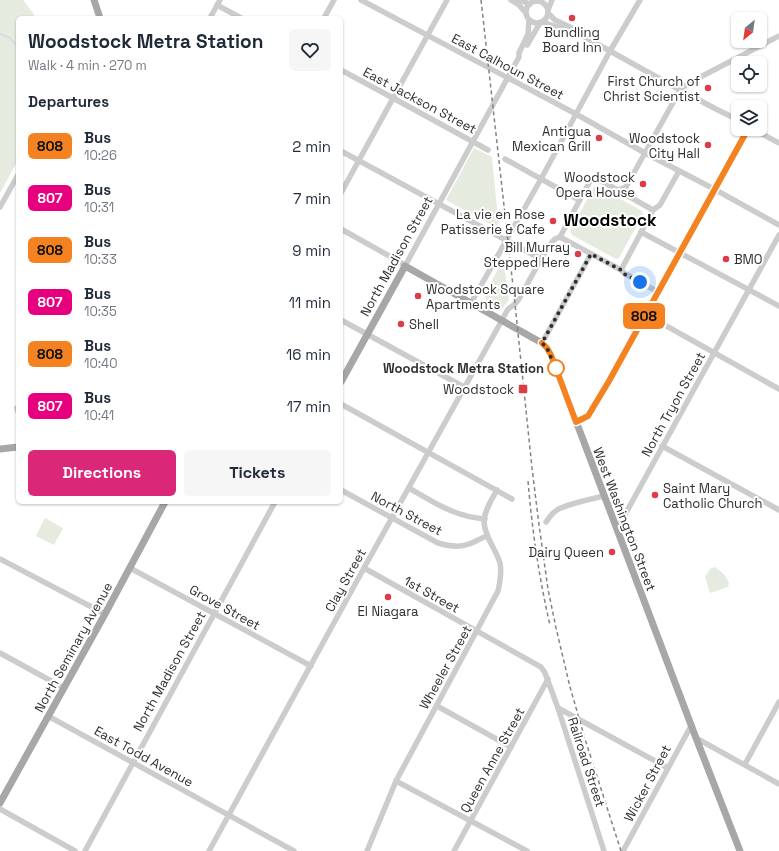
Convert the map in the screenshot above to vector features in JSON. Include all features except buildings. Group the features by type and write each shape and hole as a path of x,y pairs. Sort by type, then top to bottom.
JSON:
{"main road":[{"path":"94,0 99,16"},
{"name":"West Washington Street","path":"405,266 542,343 547,348 551,355 691,726 740,851"},
{"name":"North Madison Street","path":"343,378 405,266"},
{"path":"0,449 16,447"},
{"name":"North Seminary Avenue","path":"0,803 165,504"}],"street":[{"path":"325,16 334,0"},
{"name":"East Calhoun Street","path":"361,0 576,114 779,225"},
{"path":"343,189 447,0"},
{"path":"511,0 519,5 534,23 541,22 570,32 574,31"},
{"path":"520,0 530,3 540,1 546,5 548,12 555,20 572,28 574,31 680,90 731,116"},
{"path":"519,57 536,28 546,18 552,0"},
{"path":"471,303 541,179 610,51 640,0"},
{"path":"211,16 219,3 238,16"},
{"path":"526,13 530,3"},
{"path":"519,57 528,34 530,20"},
{"path":"618,190 626,187 680,90 687,84 779,36"},
{"name":"North Madison Street","path":"405,266 519,57"},
{"name":"East Jackson Street","path":"343,71 488,150"},
{"path":"576,422 588,416 609,381 744,136"},
{"path":"766,136 779,143"},
{"path":"343,152 541,259"},
{"path":"505,159 579,200"},
{"path":"621,270 654,210 660,205 679,171"},
{"path":"0,207 16,179"},
{"name":"Clay Street","path":"209,851 508,309 519,299 552,242 560,237 590,181 598,179 618,190"},
{"path":"626,187 629,197"},
{"path":"618,190 654,210"},
{"path":"343,230 405,266"},
{"path":"642,232 779,306"},
{"name":"North Tryon Street","path":"617,529 779,235"},
{"path":"560,237 658,292"},
{"path":"542,343 591,254"},
{"path":"645,314 779,389"},
{"path":"343,321 464,387"},
{"path":"343,405 512,498"},
{"path":"662,446 779,510"},
{"path":"408,488 450,511 460,515 484,519 497,490"},
{"name":"North Street","path":"343,491 446,546 457,547 469,544 487,536"},
{"path":"546,522 557,510 604,496"},
{"name":"North Madison Street","path":"85,851 274,504"},
{"name":"Wheeler Street","path":"367,851 396,781 498,591 501,580 500,563 487,536 484,519"},
{"path":"0,559 105,614"},
{"name":"Grove Street","path":"130,568 311,666"},
{"name":"1st Street","path":"364,568 542,667 548,679"},
{"path":"1,656 64,688"},
{"name":"Railroad Street","path":"548,679 604,851"},
{"name":"Queen Anne Street","path":"454,851 548,679"},
{"path":"745,764 779,702"},
{"path":"436,706 511,747"},
{"path":"558,708 668,768"},
{"name":"East Todd Avenue","path":"48,716 292,851"},
{"name":"Wicker Street","path":"623,851 691,726"},
{"path":"696,738 779,784"},
{"path":"396,781 527,851"},
{"path":"0,809 75,851"}],"shaded area":[{"path":"0,0 23,0 34,16 16,16 16,164 0,193"},
{"path":"474,148 492,157 499,229 446,200"},
{"path":"597,186 642,211 643,214 619,258 616,259 572,235 570,231 594,187"},
{"path":"503,259 509,300 500,311 487,302 485,294"},
{"path":"45,518 63,528 54,545 36,536"},
{"path":"715,567 724,574 729,583 728,587 710,593 705,577 710,569"}],"waterway":[{"path":"0,34 10,38 16,44"}],"railway":[{"path":"481,0 532,468 548,589 570,687 621,851"},
{"path":"528,481 536,553 550,625"}],"bus line":[{"name":"808","path":"542,343 551,355 576,422 588,416 609,381 744,136"}],"place":[{"name":"Bundling Board Inn","path":"572,18"},
{"name":"First Church of Christ Scientist","path":"708,88"},
{"name":"Antigua Mexican Grill","path":"599,138"},
{"name":"Woodstock City Hall","path":"708,145"},
{"name":"Woodstock Opera House","path":"643,184"},
{"name":"La vie en Rose Patisserie & Cafe","path":"553,221"},
{"name":"Bill Murray Stepped Here","path":"578,254"},
{"name":"BMO","path":"726,259"},
{"name":"Woodstock Square Apartments","path":"418,296"},
{"name":"Shell","path":"401,324"},
{"name":"Woodstock Metra Station","path":"556,368"},
{"name":"Woodstock","path":"523,389"},
{"name":"Saint Mary Catholic Church","path":"655,495"},
{"name":"Dairy Queen","path":"612,552"},
{"name":"El Niagara","path":"388,597"}],"district":[{"name":"Woodstock","path":"610,220"}],"route":[{"path":"556,368 551,355 542,343 591,254 640,282"}]}
